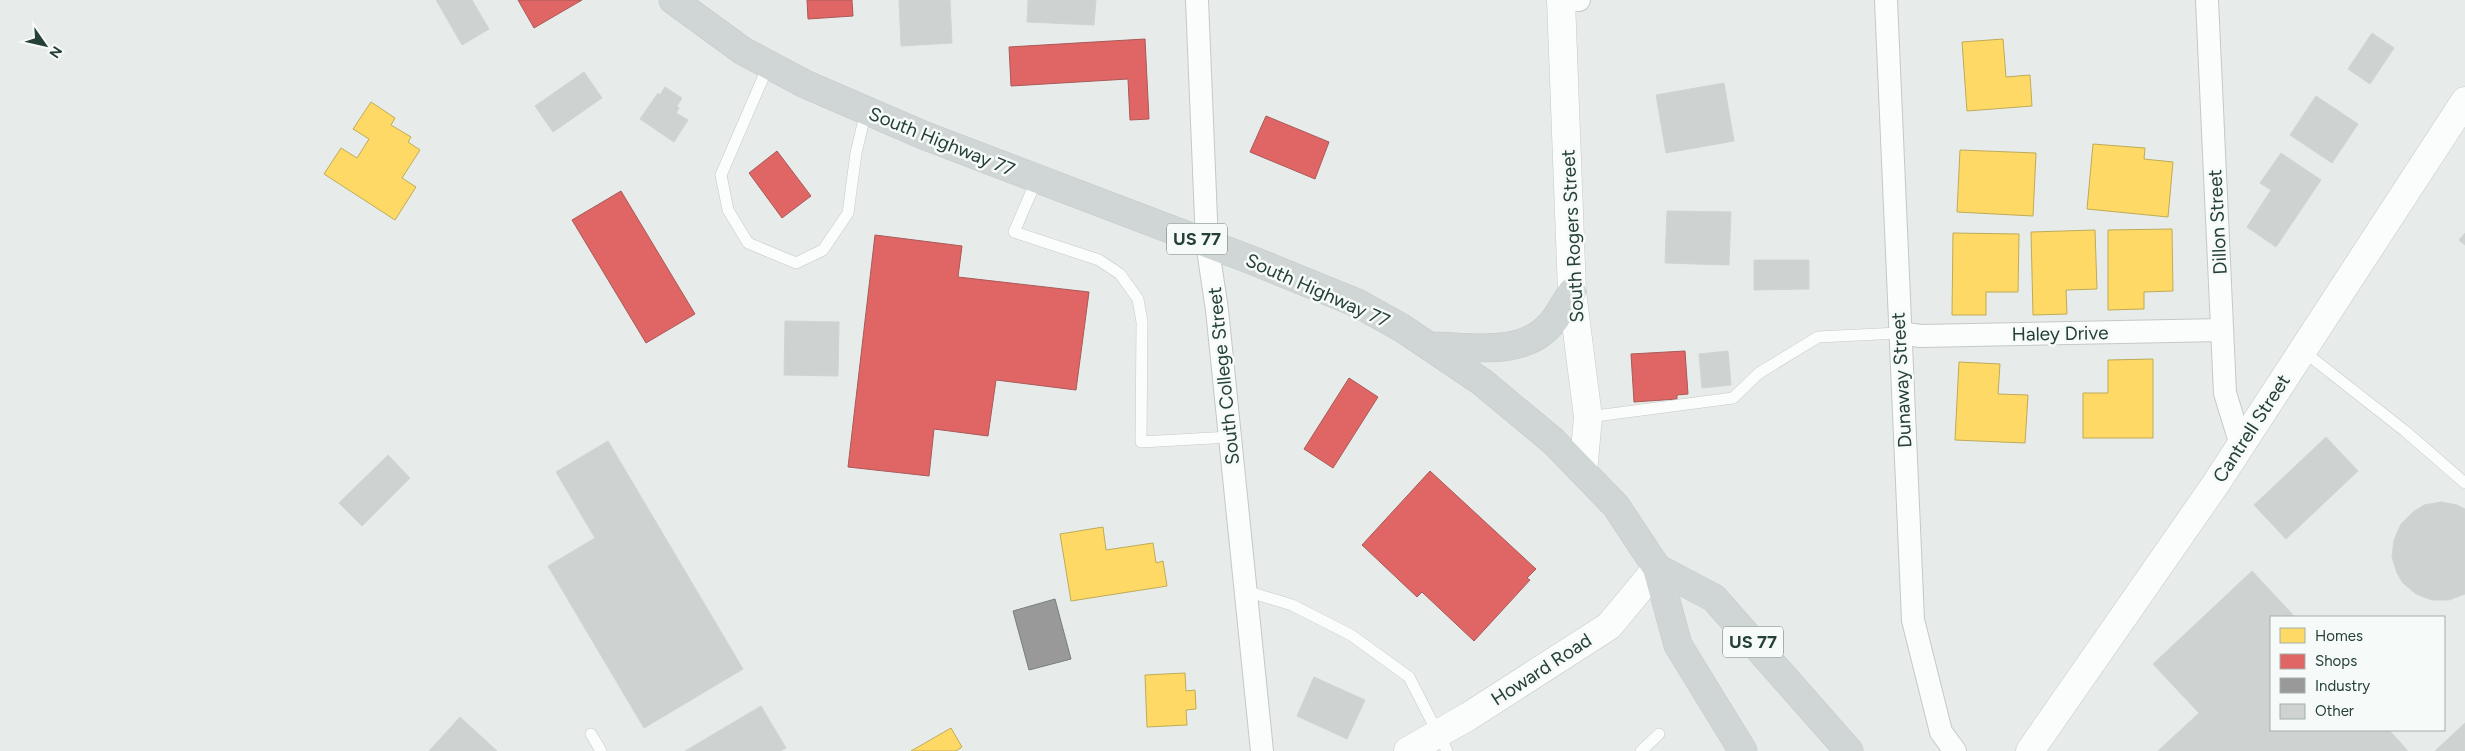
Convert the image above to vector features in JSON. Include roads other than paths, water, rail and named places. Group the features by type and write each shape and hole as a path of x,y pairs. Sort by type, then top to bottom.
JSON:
{"main road":[{"name":"South Highway 77","path":"673,0 743,51 805,84 866,111 1037,179 1207,243 1357,303 1429,346 1482,382 1553,441 1616,506 1657,568 1678,644 1742,751"},
{"name":"South Rogers Street","path":"1567,0 1572,292 1588,417 1583,472"},
{"name":"Cantrell Street","path":"2030,751 2209,493 2240,442 2465,102"},
{"path":"1429,346 1516,346 1535,337 1550,325 1572,292"},
{"name":"Howard Road","path":"1408,751 1443,742 1609,626 1657,568"},
{"name":"US 77","path":"1657,568 1714,598 1842,743"}],"street":[{"name":"South College Street","path":"1196,0 1207,243 1217,310 1262,751"},
{"name":"Dunaway Street","path":"1886,0 1912,620 1941,732 1955,751"},
{"name":"Dillon Street","path":"2207,0 2225,393 2240,442"},
{"name":"Haley Drive","path":"1899,334 1921,336 2222,330"}],"lane":[{"path":"769,64 721,175 728,210 748,242 796,263 823,250 848,212 856,153 866,111"},
{"path":"1037,179 1014,232 1099,260 1120,274 1138,299 1142,322 1141,442 1230,437"},
{"path":"1588,417 1733,398 1758,373 1818,337 1899,334"},
{"path":"2302,350 2405,432 2465,483"},
{"path":"1246,591 1292,605 1351,634 1410,677 1443,742"},
{"path":"591,734 601,751"},
{"path":"1641,751 1659,734"}]}
